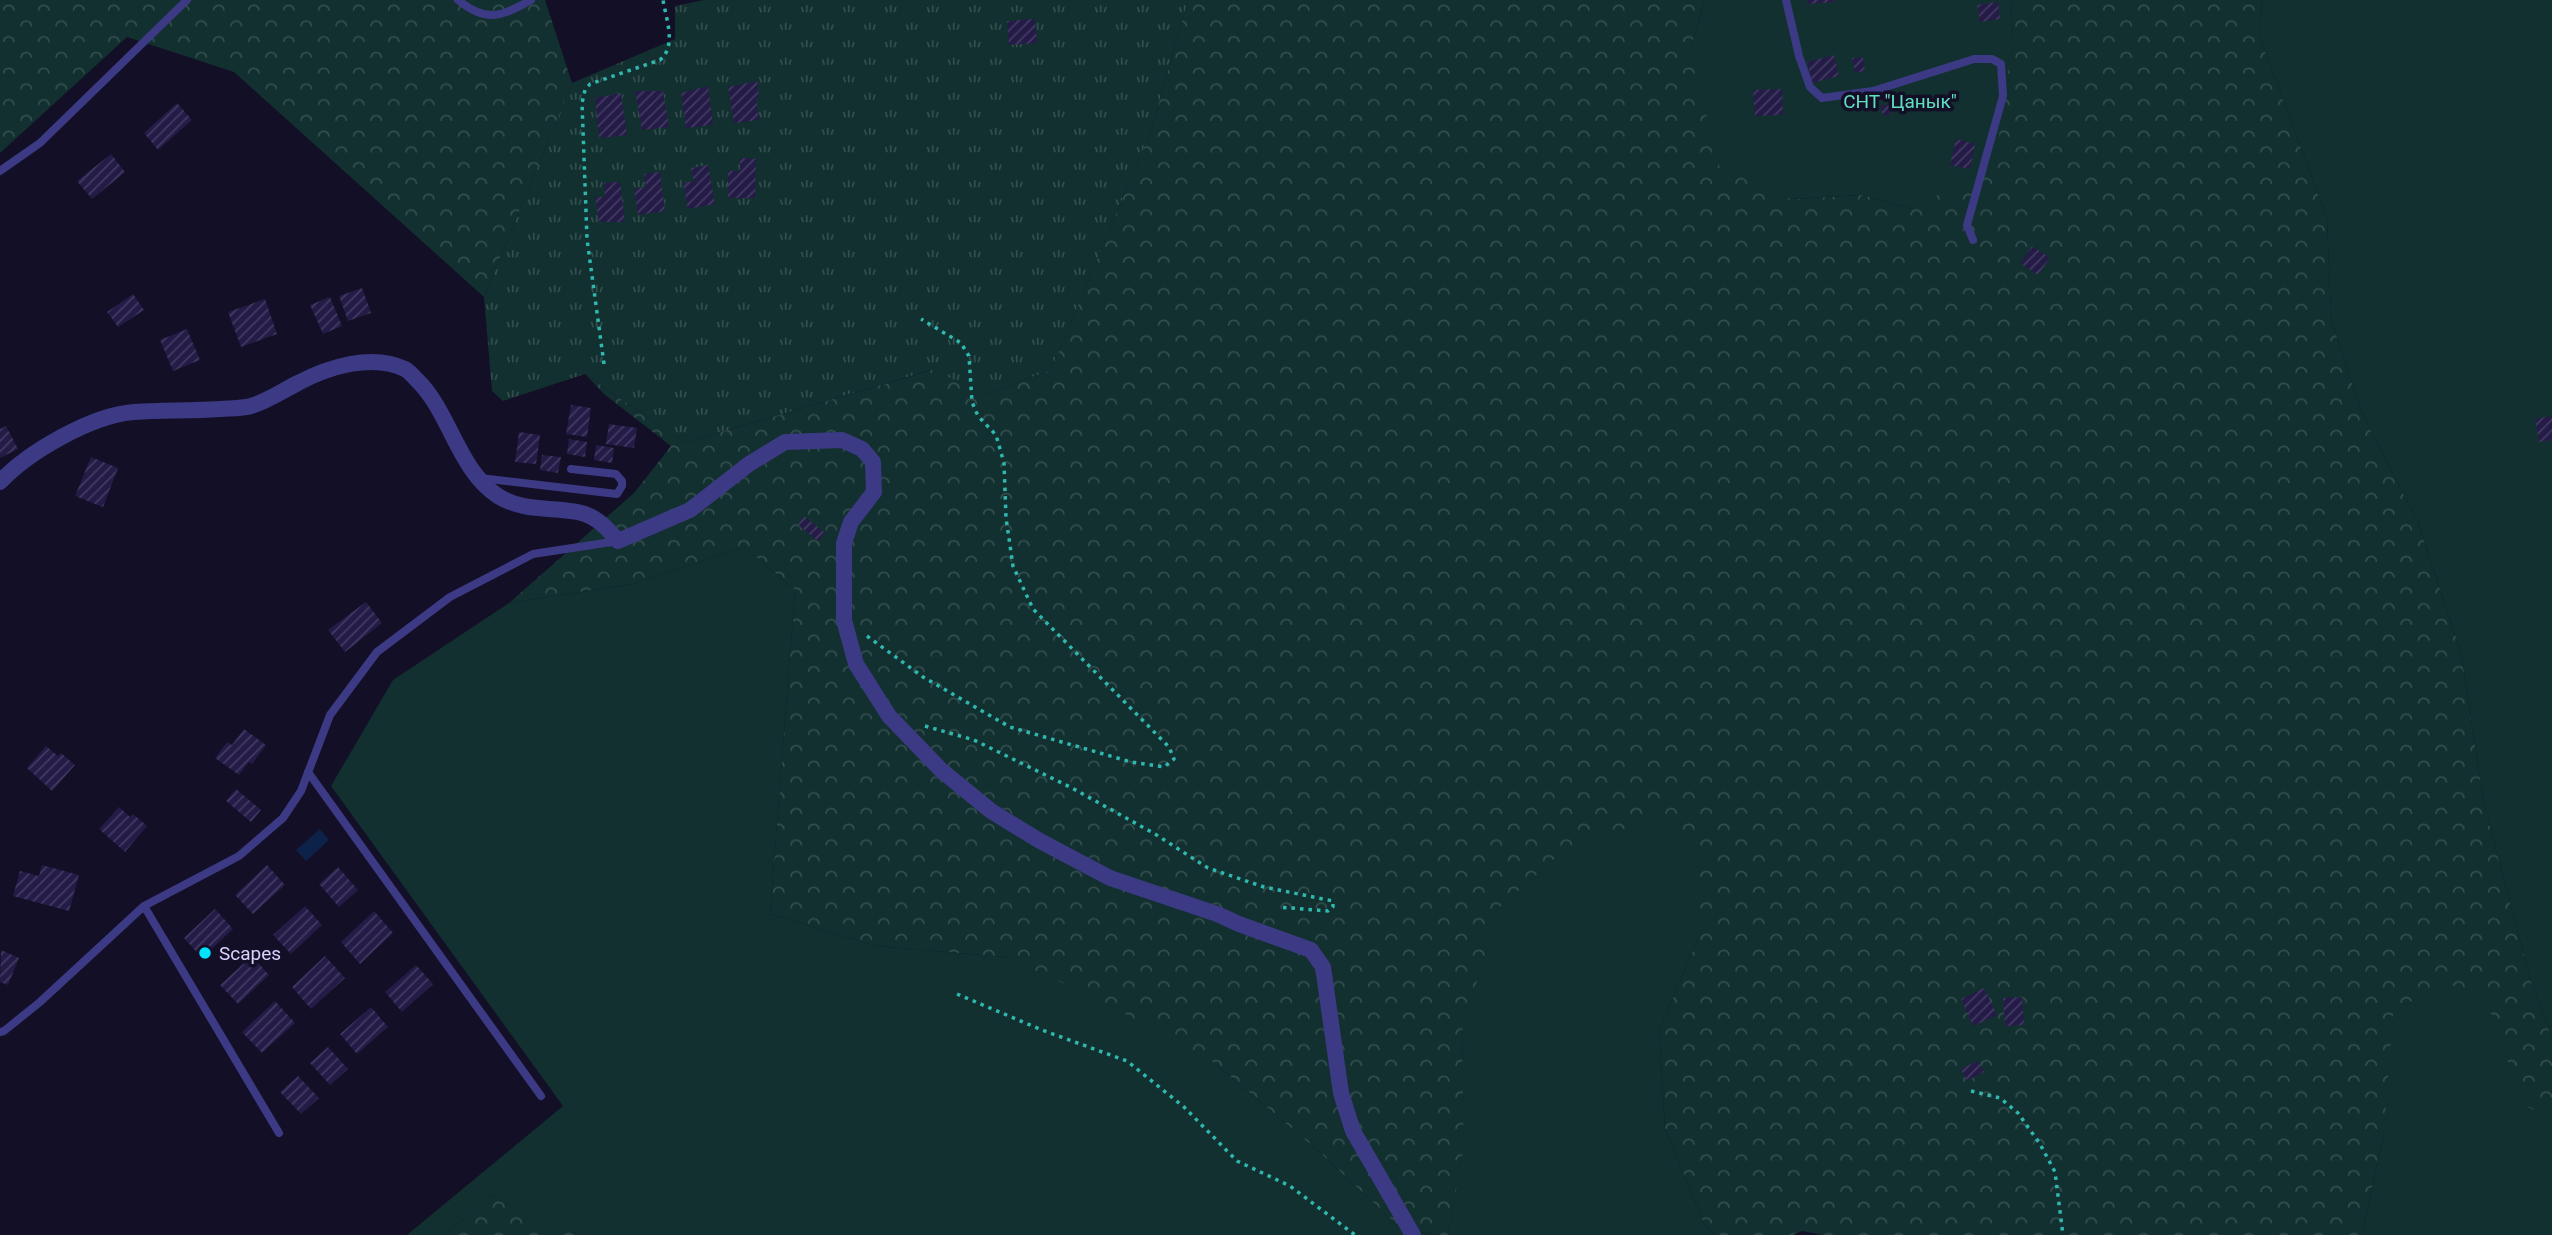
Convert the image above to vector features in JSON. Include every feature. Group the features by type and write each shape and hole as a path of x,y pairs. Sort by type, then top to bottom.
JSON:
{"street":[{"path":"0,482 59,438 95,422 131,412 248,407 324,371 356,363 378,362 406,369 429,392 477,477 497,495 514,504 593,517 618,541 690,510 749,464 785,442 842,440 862,449 873,462 874,492 850,522 844,543 844,620 856,664 889,716 941,771 991,811 1040,841 1110,877 1311,950 1323,967 1341,1093 1353,1131 1413,1235"}],"lane":[{"path":"0,171 40,143 187,0"},
{"path":"458,0 474,13 495,16 531,0"},
{"path":"1786,0 1799,56 1810,87 1822,98 1873,91 1974,59 1992,59 2001,65 2004,78 2003,96 1967,225 1973,240"},
{"path":"477,477 617,494 620,491 622,481 616,474 571,469"},
{"path":"0,1031 4,1031 40,1002 144,906 239,856 283,818 301,791 330,715 377,652 450,597 533,554 618,541"},
{"path":"308,772 541,1096"},
{"path":"144,906 279,1133"}],"path":[{"path":"604,364 587,239 582,103 585,90 590,84 660,60 667,55 670,45 663,0"},
{"path":"844,620 923,677 1010,727 1131,762 1164,767 1174,759 1169,747 1034,609 1013,566 1006,518 1004,463 996,435 978,416 972,402 969,356 961,343 921,319"},
{"path":"889,716 974,740 1072,788 1155,834 1208,868 1264,887 1333,901 1333,907 1328,911 1278,908"},
{"path":"957,993 1042,1030 1127,1061 1184,1107 1237,1161 1290,1186 1355,1235"},
{"path":"1971,1091 2000,1098 2018,1113 2040,1144 2055,1172 2063,1235"}],"green space":[{"path":"0,0 545,0 572,83 484,297 234,72 127,37 0,153"},
{"path":"704,0 1188,0 1152,128 1051,370 986,394 931,370 684,443 585,374 503,401 492,391 484,297 572,83 675,39 675,6"},
{"path":"1188,0 1705,0 1690,50 1791,199 1862,195 1912,209 2013,38 2011,0 2262,0 2260,37 2327,218 2331,318 2361,411 2418,522 2461,652 2484,804 2530,978 2552,1038 2552,1118 2523,1106 2483,994 2384,1134 2362,1235 1823,1235 1802,1231 1793,1235 1715,1235 1704,1224 1665,1128 1659,1031 1700,934 1462,1031 1465,1147 1448,1235 1442,1235 1401,1229 1318,1151 1214,1063 1005,957 876,946 770,914 795,590 744,547 633,584 509,603 634,493 671,446 604,394 585,374 684,443 932,370 986,394 1051,370 1152,128"},
{"name":"СНТ \"Цанык\"","path":"1705,0 2011,0 2013,38 1995,164 1912,209 1862,195 1791,199 1720,168 1690,50"},
{"path":"2262,0 2552,0 2552,1038 2530,978 2484,804 2461,652 2418,522 2361,411 2331,318 2327,218 2260,37"},
{"path":"744,547 795,590 770,914 876,946 1005,957 1096,998 1214,1063 1318,1151 1401,1229 1442,1235 587,1235 545,1227 491,1195 445,1235 407,1235 563,1106 331,786 393,680 509,603 633,584"},
{"path":"1657,818 1700,856 1700,934 1659,1031 1665,1128 1704,1224 1715,1235 1448,1235 1464,1147 1462,1031 1500,907 1567,848"},
{"path":"2438,983 2484,993 2523,1105 2552,1118 2552,1235 2362,1235 2384,1134 2393,1014"},
{"path":"491,1195 545,1226 587,1235 445,1235"}],"water":[{"path":"320,829 329,840 306,861 296,850"}],"building":[{"path":"1807,0 1835,0 1835,2 1807,4"},
{"path":"1998,2 2000,19 1980,22 1977,5"},
{"path":"1035,19 1037,43 1009,45 1007,21"},
{"path":"1834,55 1839,76 1812,83 1807,62"},
{"path":"1863,57 1865,71 1855,73 1852,58"},
{"path":"757,81 759,120 734,123 728,87"},
{"path":"708,86 713,125 686,128 681,93"},
{"path":"1782,89 1783,115 1755,116 1753,90"},
{"path":"635,91 663,91 669,127 642,130"},
{"path":"621,93 627,135 599,138 595,98"},
{"path":"177,103 192,120 158,150 144,133"},
{"path":"1889,104 1891,114 1883,116 1880,106"},
{"path":"1956,139 1975,144 1970,169 1950,165"},
{"path":"111,154 125,172 92,199 77,181"},
{"path":"740,158 756,159 755,198 728,198 728,171 740,171"},
{"path":"708,165 715,204 688,209 683,183 694,181 691,168"},
{"path":"660,172 665,211 638,215 634,189 646,187 644,174"},
{"path":"620,182 625,222 599,222 595,197 605,197 604,183"},
{"path":"2032,246 2050,258 2038,275 2020,263"},
{"path":"362,288 371,313 348,321 339,296"},
{"path":"133,294 144,310 118,327 107,312"},
{"path":"330,297 342,326 323,334 310,305"},
{"path":"265,299 277,334 241,347 228,312"},
{"path":"187,329 200,360 173,371 160,340"},
{"path":"571,405 591,408 587,437 566,434"},
{"path":"2552,416 2552,440 2539,442 2535,419"},
{"path":"609,424 637,428 634,448 606,444"},
{"path":"6,426 18,449 0,458 0,429"},
{"path":"519,432 540,435 536,464 515,462"},
{"path":"569,439 587,442 585,457 567,454"},
{"path":"596,445 614,448 612,463 594,460"},
{"path":"542,455 561,457 558,473 540,470"},
{"path":"91,457 118,468 103,507 75,496"},
{"path":"804,516 825,533 818,541 798,525"},
{"path":"366,602 382,623 345,652 328,630"},
{"path":"244,729 266,745 252,764 249,762 239,775 215,758 227,742 232,745"},
{"path":"46,746 58,756 61,753 75,765 52,791 27,768"},
{"path":"236,789 261,810 251,822 226,801"},
{"path":"119,807 147,826 125,852 99,829"},
{"path":"42,865 79,875 69,911 13,896 20,871 39,876"},
{"path":"267,865 285,885 253,914 235,895"},
{"path":"338,867 358,890 339,907 319,884"},
{"path":"305,906 322,925 291,954 273,935"},
{"path":"215,909 233,929 202,958 184,938"},
{"path":"374,911 393,933 360,964 341,942"},
{"path":"1,950 19,958 8,985 0,982"},
{"path":"252,956 269,975 238,1004 220,985"},
{"path":"325,956 345,978 311,1009 292,987"},
{"path":"416,965 433,984 402,1012 385,992"},
{"path":"1984,988 1997,1015 1973,1026 1961,999"},
{"path":"2022,997 2024,1025 2005,1026 2003,998"},
{"path":"275,1001 295,1023 262,1053 242,1032"},
{"path":"371,1007 388,1027 357,1054 340,1034"},
{"path":"328,1047 348,1069 330,1085 310,1063"},
{"path":"1978,1061 1984,1072 1967,1081 1961,1069"},
{"path":"298,1076 319,1098 301,1114 280,1092"}],"place":[{"name":"Scapes","path":"205,953"}]}
